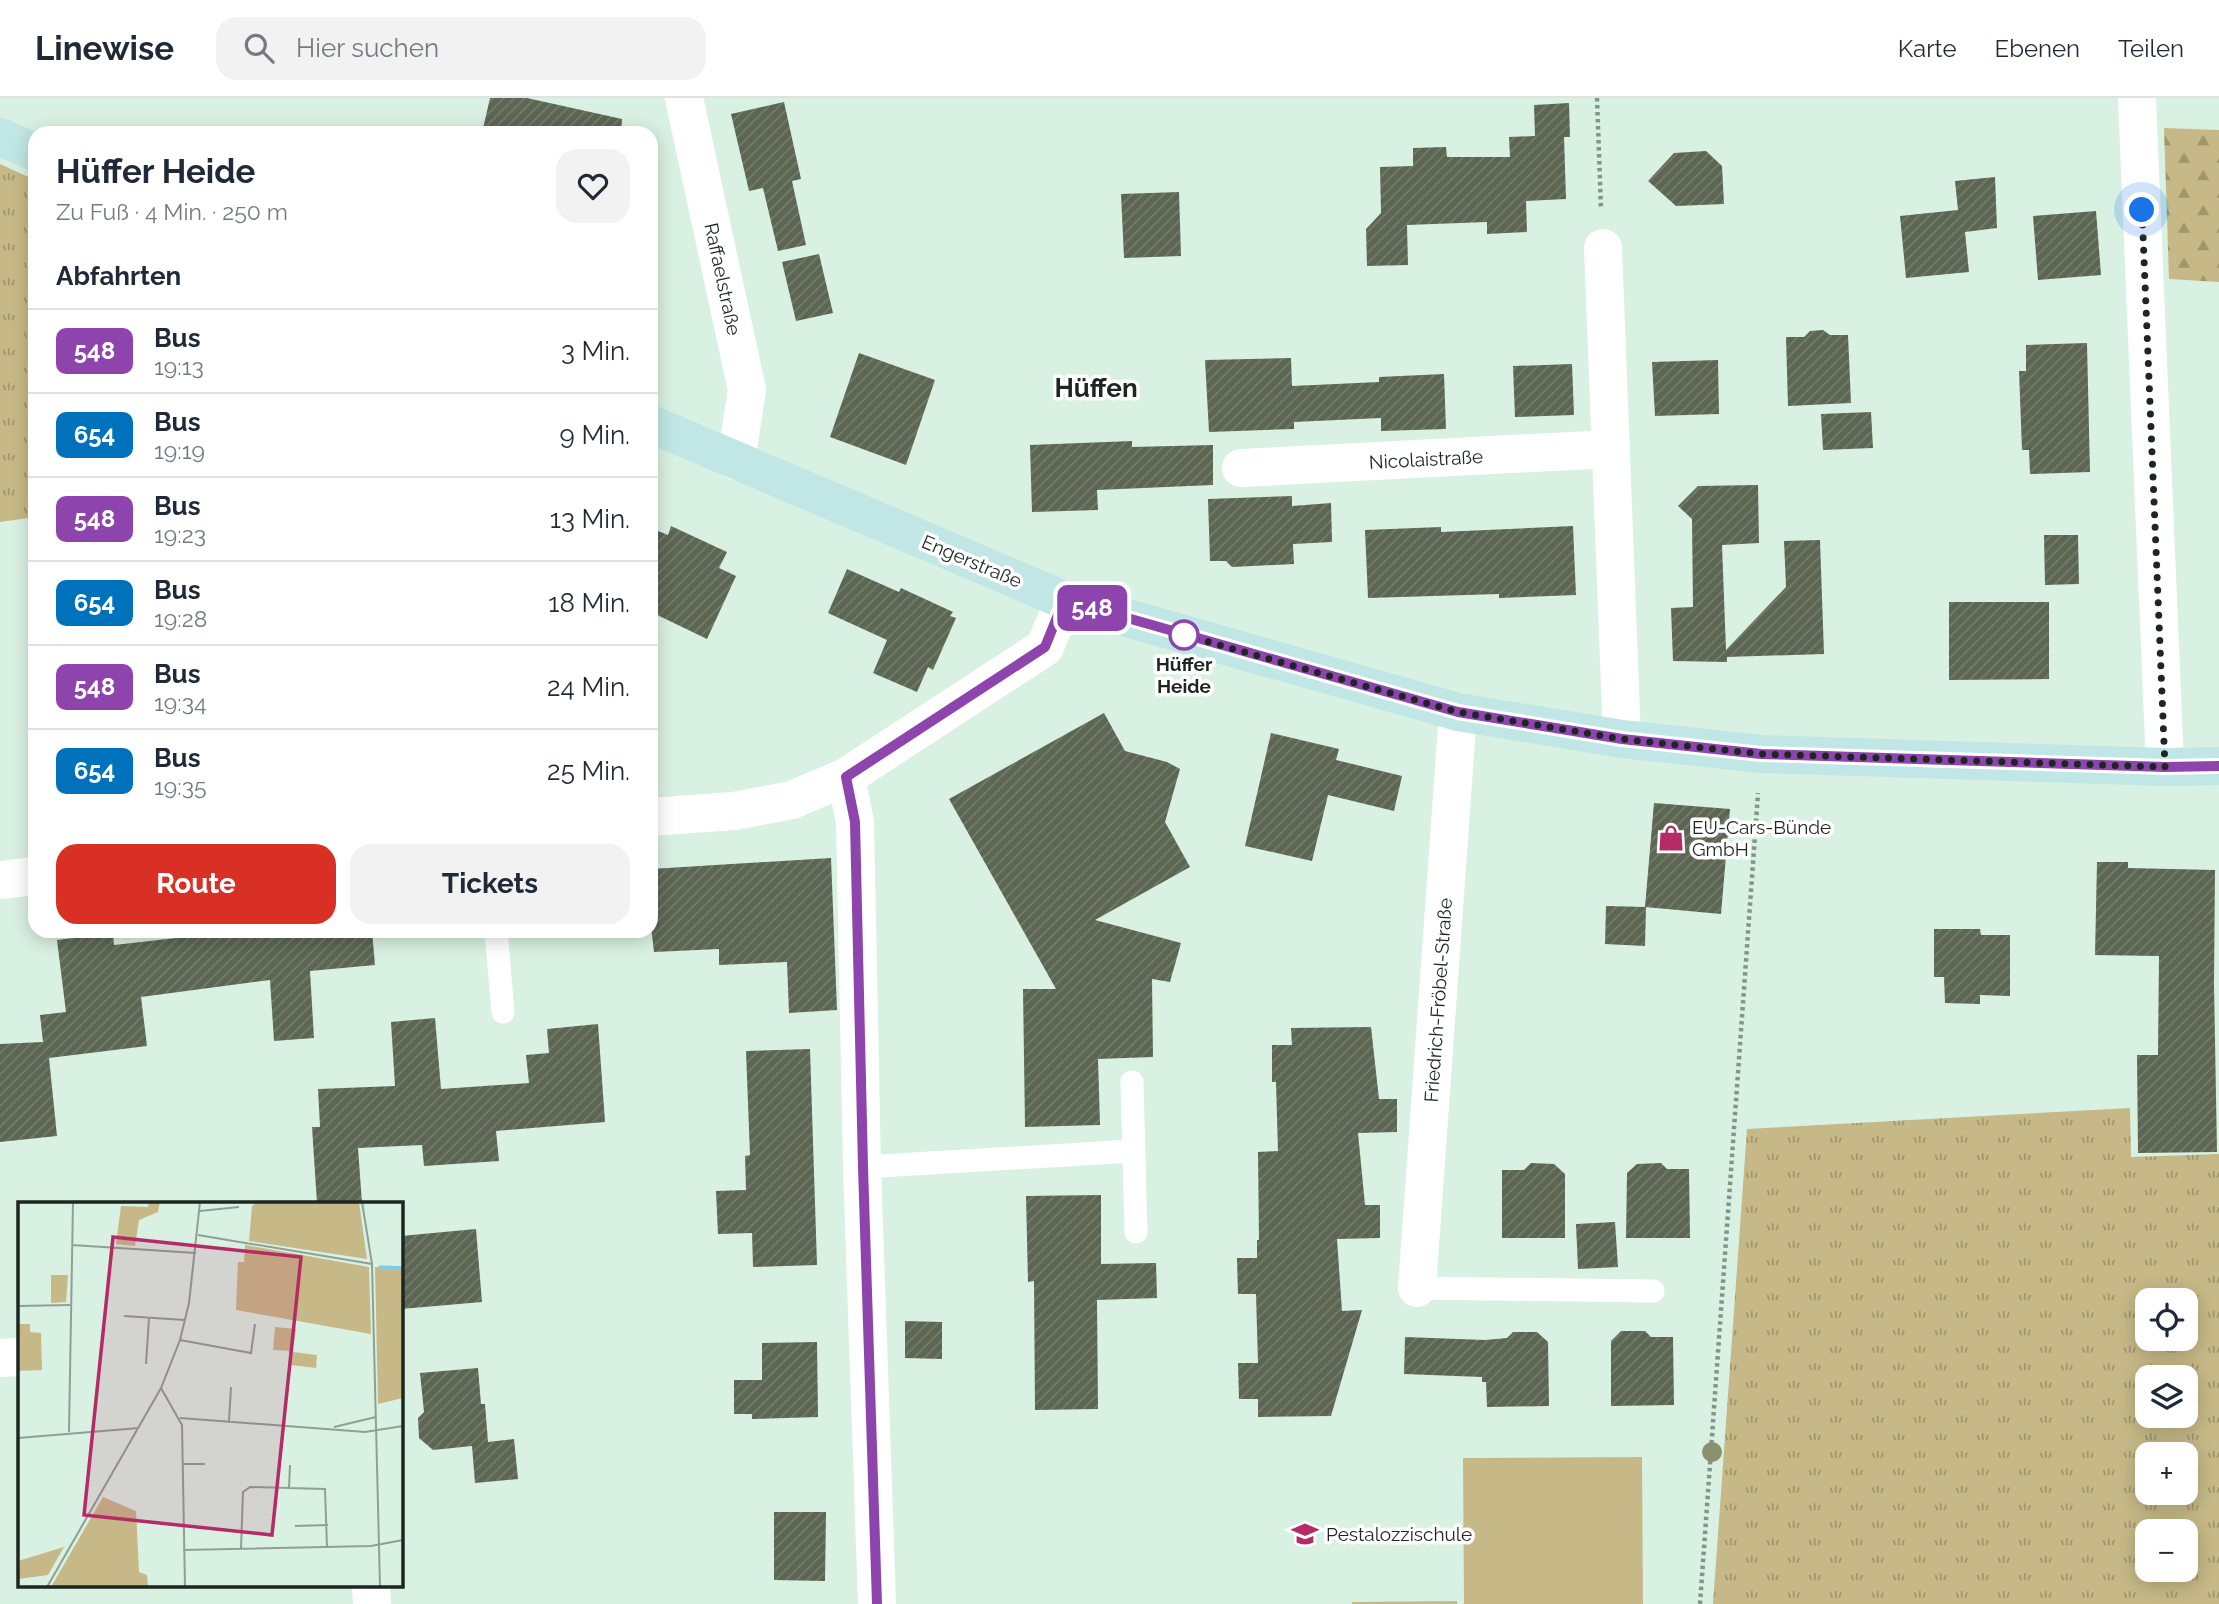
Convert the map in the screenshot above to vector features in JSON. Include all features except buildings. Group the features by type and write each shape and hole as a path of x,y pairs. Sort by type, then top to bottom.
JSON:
{"main road":[{"path":"0,137 28,149"},
{"name":"Engerstraße","path":"658,427 1064,600 1458,712 1622,739 1761,754 2165,767 2219,766"}],"street":[{"name":"Raffaelstraße","path":"684,98 747,390 736,461"},
{"path":"2137,98 2165,767"},
{"path":"1603,248 1622,739"},
{"name":"Nicolaistraße","path":"1241,468 1610,449"},
{"path":"658,816 734,811 792,800 846,777 1045,647 1064,600"},
{"name":"Friedrich-Fröbel-Straße","path":"1417,1288 1458,712"},
{"path":"846,777 855,822 877,1604"},
{"path":"0,880 28,877"},
{"path":"0,1358 18,1357"},
{"path":"371,1586 373,1604"}],"lane":[{"path":"497,938 503,1012"},
{"path":"1132,1082 1136,1232"},
{"path":"863,1167 1133,1152"},
{"path":"1417,1288 1653,1291"}],"path":[{"path":"1597,98 1603,248"},
{"path":"1700,1604 1761,754"}],"green space":[{"path":"2164,128 2219,130 2219,282 2169,279"},
{"path":"0,164 28,177 28,518 0,522"},
{"path":"2130,1108 2131,1157 2219,1154 2219,1604 1713,1604 1747,1129"},
{"path":"1642,1457 1643,1604 1464,1604 1463,1458"},
{"path":"1457,1601 1457,1604 1352,1604 1352,1602"}],"bus line":[{"name":"548","path":"877,1604 855,822 846,777 1045,647 1064,600 1458,712 1622,739 1761,754 2165,767 2219,766"}],"place":[{"name":"Hüffer Heide","path":"1184,635"},
{"name":"EU-Cars-Bünde GmbH","path":"1671,838"},
{"name":"Pestalozzischule","path":"1305,1534"}],"district":[{"name":"Hüffen","path":"1096,388"}],"route":[{"path":"1184,635 1458,712 1622,739 1761,754 2165,767 2142,210"}]}
